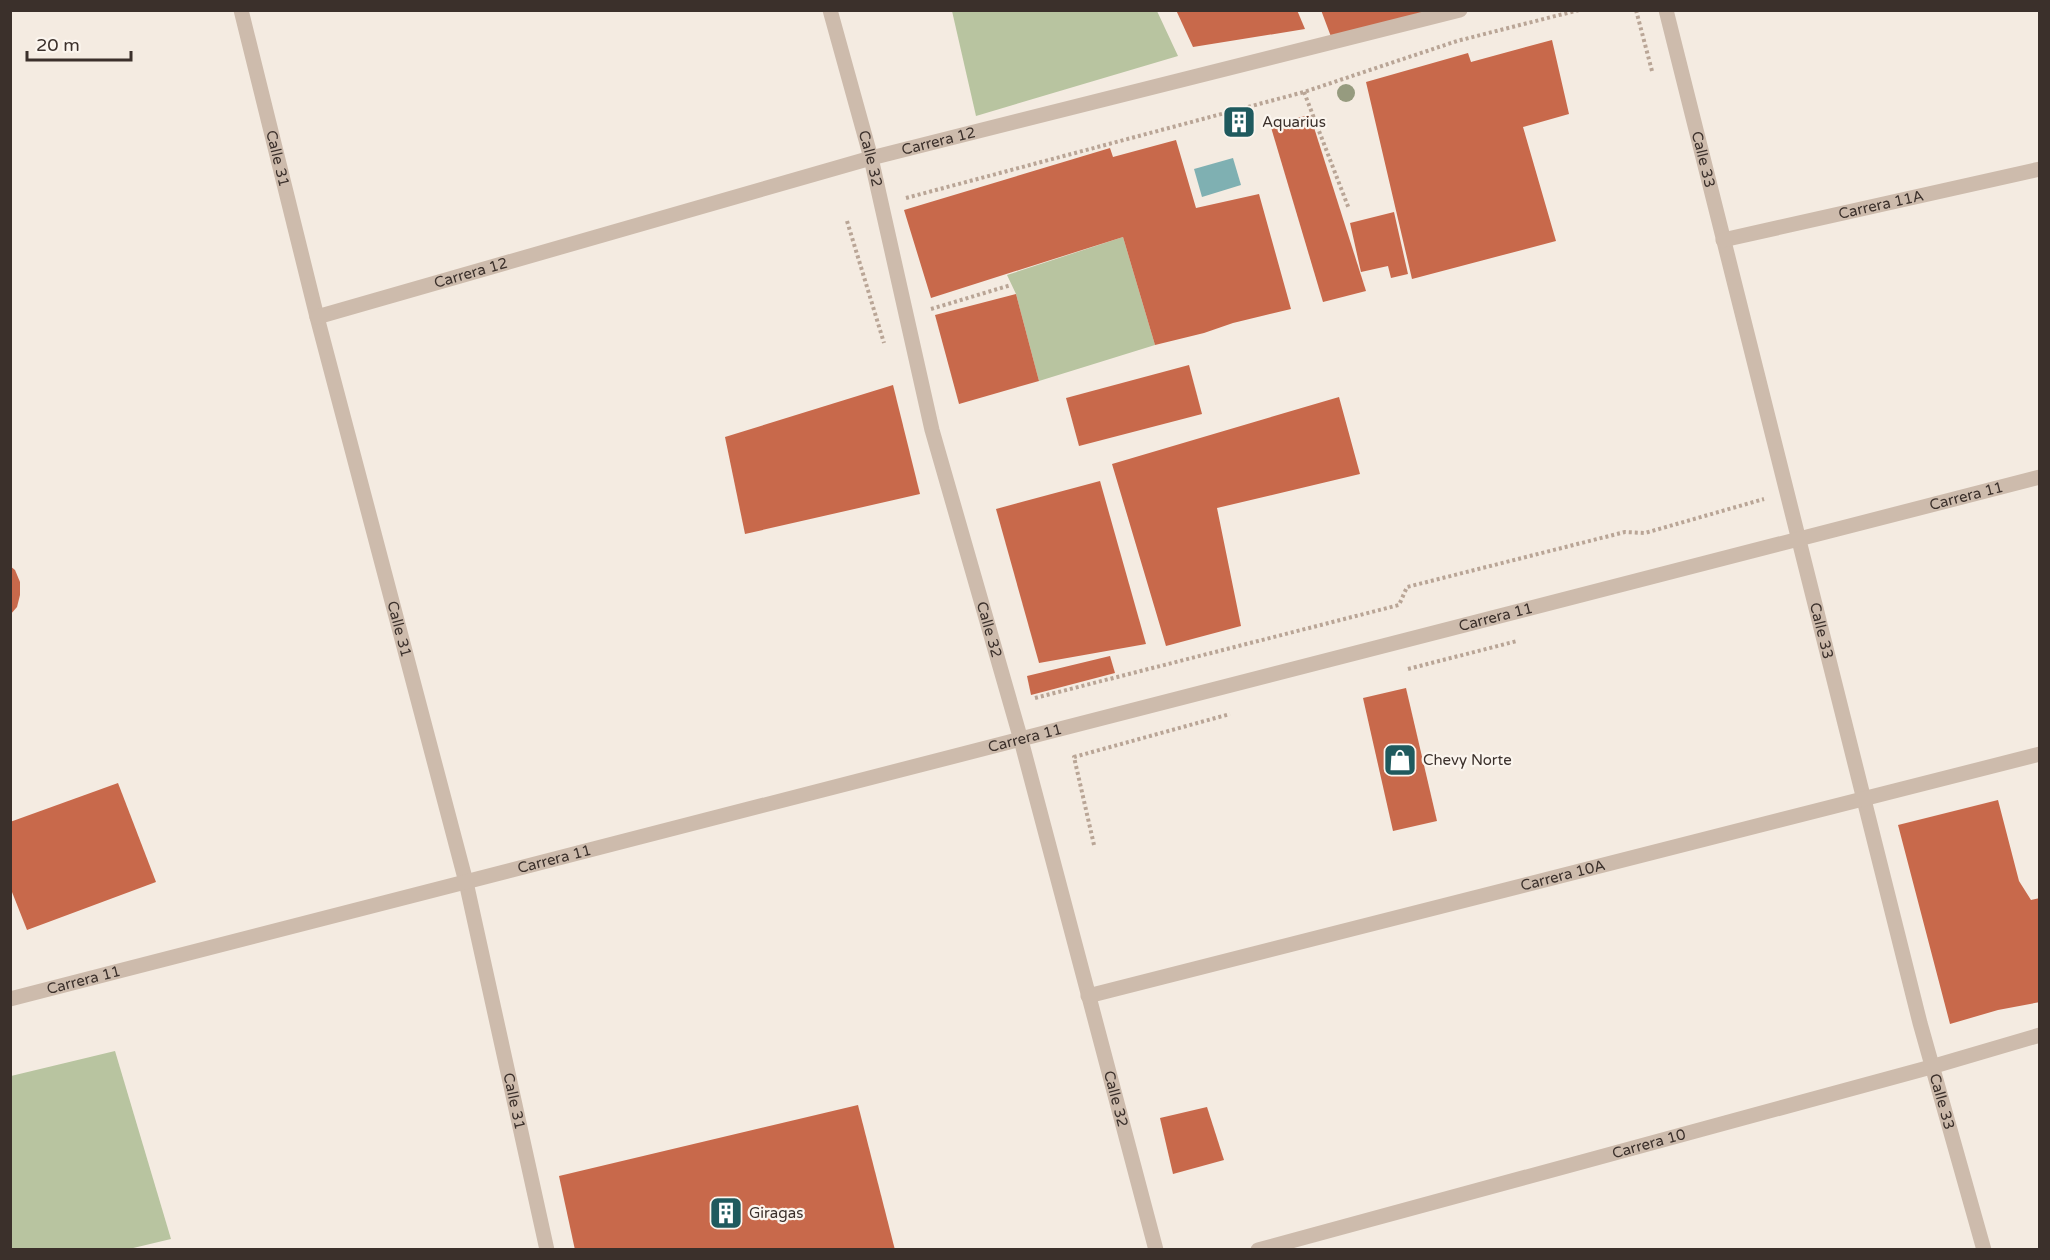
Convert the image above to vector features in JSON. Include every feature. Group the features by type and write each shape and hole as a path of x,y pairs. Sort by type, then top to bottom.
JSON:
{"street":[{"name":"Calle 31","path":"241,10 317,317 466,882 548,1250"},
{"name":"Calle 32","path":"830,10 871,158 932,430 1021,740 1156,1250"},
{"name":"Carrera 12","path":"317,317 871,158 1461,10"},
{"name":"Calle 33","path":"1666,10 1931,1066 1984,1250"},
{"name":"Carrera 11A","path":"1723,240 2040,169"},
{"name":"Carrera 11","path":"10,999 2040,477"},
{"name":"Carrera 10A","path":"1088,996 2040,754"},
{"name":"Carrera 10","path":"1258,1250 2040,1035"}],"path":[{"path":"898,200 1304,92 1457,40 1579,10"},
{"path":"1304,92 1349,209"},
{"path":"927,310 1011,285"},
{"path":"1031,699 1399,605 1407,586 1625,532 1645,533 1766,498"},
{"path":"1406,669 1517,641"},
{"path":"1094,845 1074,757 1231,714"}],"green space":[{"path":"952,11 1157,11 1178,56 976,116"},
{"path":"1123,237 1155,345 1039,381 1016,294 1007,275"},
{"path":"115,1051 171,1239 129,1249 11,1249 11,1076"}],"water":[{"path":"1233,158 1241,185 1202,197 1194,169"}],"building":[{"path":"1176,10 1297,10 1305,29 1193,47"},
{"path":"1321,10 1449,10 1333,42"},
{"path":"1552,40 1569,114 1523,127 1556,241 1412,279 1366,82 1468,53 1471,62"},
{"name":"Aquarius","path":"1246,110 1252,127 1233,134 1227,118"},
{"path":"1310,115 1366,291 1323,302 1270,124"},
{"path":"1176,140 1196,208 1259,194 1291,309 1155,345 1123,237 931,298 904,210 1110,148 1113,157"},
{"path":"1394,212 1408,274 1391,278 1388,266 1361,272 1350,223"},
{"path":"1016,294 1039,381 959,404 935,315"},
{"path":"1189,365 1202,414 1079,446 1066,398"},
{"path":"893,385 920,494 745,534 725,437"},
{"path":"1339,397 1360,474 1217,508 1241,626 1166,646 1112,464"},
{"path":"1100,481 1146,644 1039,663 996,509"},
{"path":"10,566 15,570 20,582 20,595 17,607 10,615"},
{"path":"1110,656 1115,673 1031,695 1027,676"},
{"name":"Chevy Norte","path":"1406,688 1437,821 1393,831 1363,698"},
{"path":"118,783 156,882 27,930 10,887 10,822"},
{"path":"1998,800 2019,881 2031,900 2040,898 2040,1002 1998,1010 1950,1024 1898,825"},
{"name":"Giragas","path":"858,1105 895,1250 575,1250 559,1176"},
{"path":"1207,1107 1224,1160 1173,1174 1160,1118"}],"place":[{"name":"Aquarius","path":"1239,122"},
{"name":"Chevy Norte","path":"1400,760"},
{"name":"Giragas","path":"726,1213"}]}
